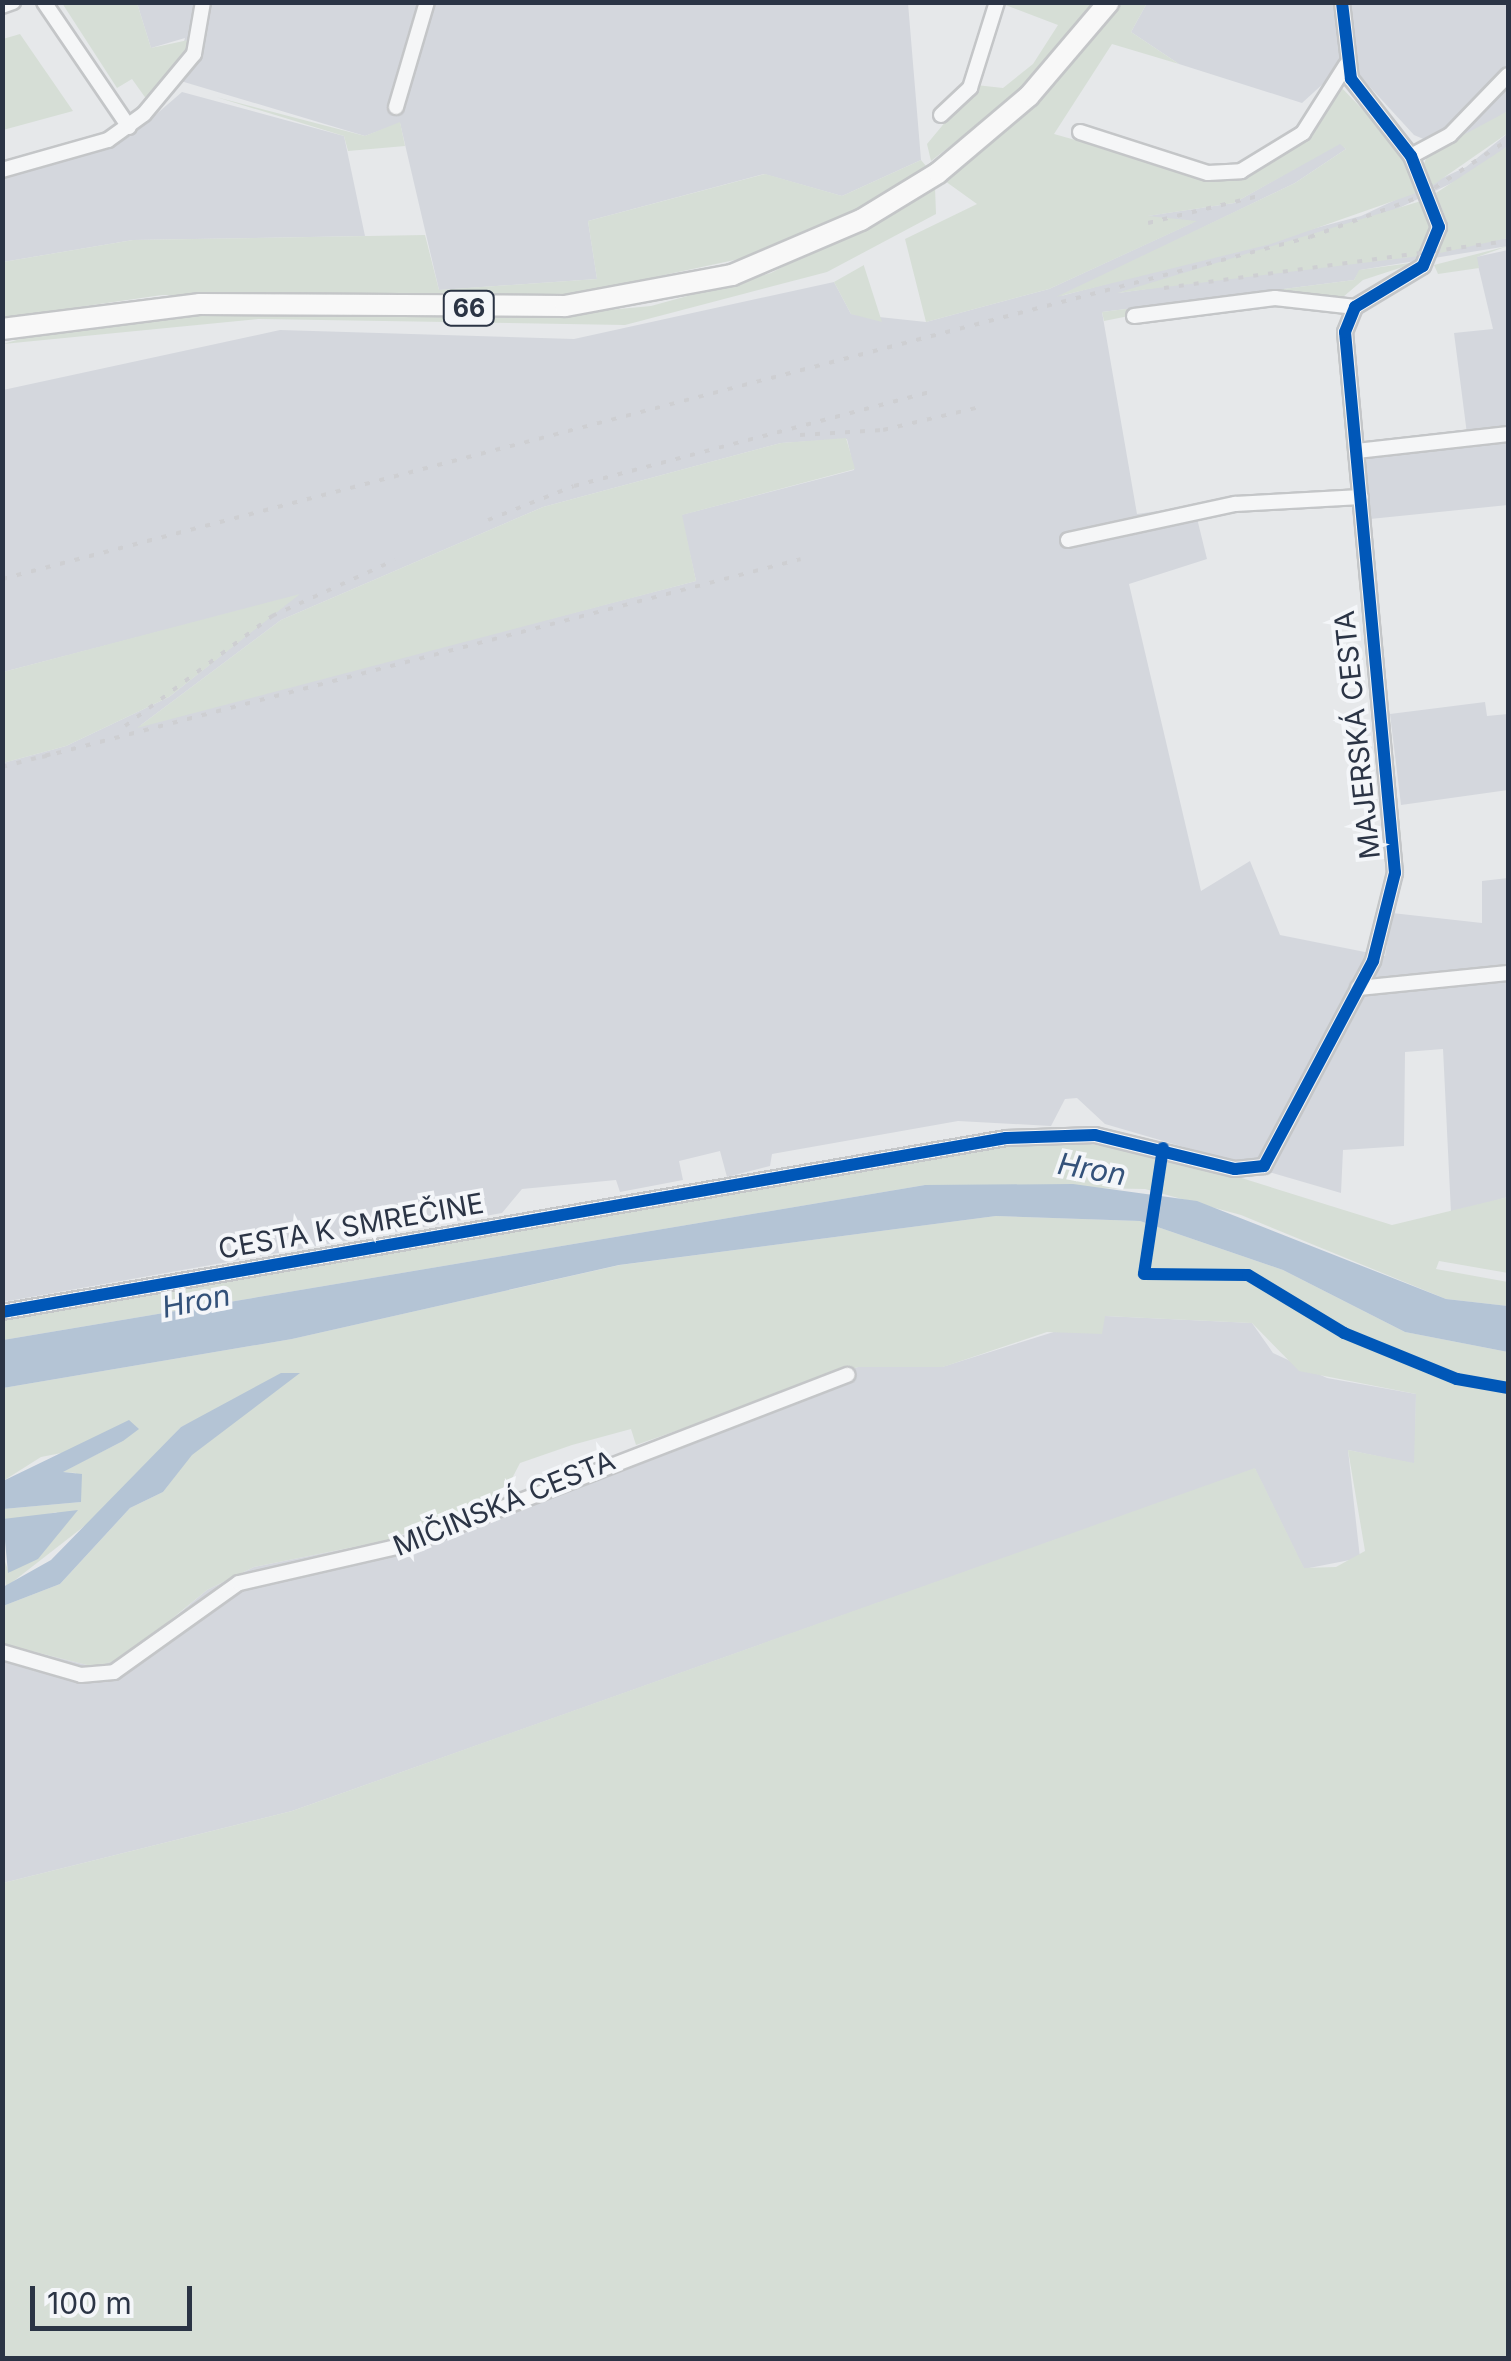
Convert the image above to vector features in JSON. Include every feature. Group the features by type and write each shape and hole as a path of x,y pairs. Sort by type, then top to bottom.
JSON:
{"main road":[{"name":"66","path":"2,329 182,305 511,308 642,297 778,259 914,190 961,155 1028,96 1109,2"}],"street":[{"path":"2,6 13,2"},
{"path":"44,2 129,127"},
{"path":"2,170 129,127 185,70 202,2"},
{"path":"396,107 427,2"},
{"path":"941,115 970,88 997,2"},
{"path":"1134,316 1276,298 1355,308 1414,274 1437,239 1434,198 1411,156 1346,65 1342,2"},
{"path":"1080,132 1208,172 1241,171 1303,133 1346,65"},
{"path":"1411,156 1450,135 1508,76"},
{"name":"MAJERSKÁ CESTA","path":"708,1189 1060,1134 1256,1170 1270,1160 1376,952 1397,853 1346,332 1355,308"},
{"path":"1357,451 1508,434"},
{"path":"1068,540 1234,504 1361,498"},
{"path":"1358,988 1508,973"},
{"name":"CESTA K SMREČINE","path":"2,1312 708,1189"},
{"name":"MIČINSKÁ CESTA","path":"2,1652 81,1675 114,1672 240,1583 409,1544 848,1375"}],"shaded area":[{"path":"62,3 137,3 151,48 193,39 174,79 147,100 132,79 117,88"},
{"path":"137,3 908,3 921,160 842,196 764,174 588,221 597,279 439,290 400,123 365,136 174,79 185,38 151,48"},
{"path":"1000,3 1097,3 1017,94 931,161 927,144 976,85 1003,88 1033,64 1058,25"},
{"path":"1119,3 1147,3 1131,32 1179,64 1112,44 1054,134 1217,180 1284,152 1339,85 1393,141 1422,191 1271,244 1056,297 1295,183 1346,149 1340,144 1234,203 1148,216 1197,221 1049,289 926,322 905,239 977,204 945,181 1040,98"},
{"path":"1147,3 1508,3 1508,111 1447,149 1414,135 1347,62 1302,103 1179,64 1131,32"},
{"path":"20,34 73,111 3,130 3,39"},
{"path":"182,92 344,136 365,236 133,240 3,262 3,176 131,136"},
{"path":"216,97 365,136 400,122 405,146 348,151 344,136"},
{"path":"1508,111 1508,133 1433,185 1423,166 1428,154"},
{"path":"1508,133 1508,146 1471,174 1365,224 1118,293 1508,238 1508,246 1360,270 1354,280 1102,312 1137,514 1194,506 1207,559 1129,584 1201,891 1250,861 1280,935 1385,956 1392,913 1482,923 1482,881 1508,878 1508,1197 1451,1213 1443,1049 1405,1052 1404,1146 1343,1150 1341,1193 1105,1124 1077,1098 1065,1099 1051,1126 958,1121 772,1154 770,1166 727,1177 720,1151 679,1161 683,1180 620,1192 616,1180 522,1189 502,1213 3,1302 3,763 66,746 169,697 296,596 3,672 3,390 280,330 574,339 834,282 851,314 926,322 1049,289 1192,223 1148,226 1147,216 1234,203 1340,143 1346,149 1295,183 1061,296 1361,216 1466,167","holes":["847,439 854,470 681,515 696,581 141,725 281,620 543,507 781,443"]},
{"path":"1508,146 1508,238 1440,253 1446,219 1436,193"},
{"path":"921,160 926,166 858,210 767,253 562,297 162,295 3,318 3,262 133,240 425,235 439,290 597,279 588,221 765,174 842,196"},
{"path":"935,187 936,214 827,272 625,325 258,319 3,344 80,322 224,312 522,318 651,306 771,273"},
{"path":"1421,201 1433,222 1420,256 1117,293"},
{"path":"1508,246 1477,257 1479,268 1438,274 1434,265"},
{"path":"1508,250 1508,505 1370,519 1361,445 1467,434 1454,333 1493,329 1476,257"},
{"path":"1418,262 1363,280 1343,297 1229,296 1104,321 1102,312 1354,280 1359,270"},
{"path":"864,265 882,322 851,314 834,282"},
{"path":"846,438 855,469 682,515 696,581 137,728 281,620 543,507 781,443"},
{"path":"300,594 169,697 66,746 3,763 3,672"},
{"path":"1485,702 1487,716 1508,714 1508,790 1401,805 1390,714"},
{"path":"1068,1140 1187,1161 1392,1225 1508,1197 1508,1273 1439,1261 1436,1269 1508,1282 1508,1306 1446,1299 1241,1215 1145,1189 925,1185 3,1340 3,1318 985,1146"},
{"path":"996,1216 1140,1221 1283,1270 1405,1332 1508,1352 1508,2358 3,2358 3,1883 292,1811 1255,1468 1304,1568 1336,1567 1365,1551 1348,1450 1414,1463 1416,1394 1299,1371 1252,1323 1105,1316 1102,1334 1047,1332 943,1367 858,1367 636,1445 631,1429 520,1463 505,1492 389,1540 254,1567 207,1590 124,1658 95,1667 3,1644 3,1606 60,1584 130,1508 163,1492 191,1455 298,1373 181,1427 105,1510 6,1587 3,1556 9,1573 57,1512 17,1521 3,1519 3,1509 81,1502 76,1473 62,1472 123,1441 41,1457 3,1481 3,1388 292,1339 620,1265"},
{"path":"1105,1316 1252,1323 1273,1353 1327,1378 1416,1394 1415,1464 1348,1450 1360,1558 1304,1569 1255,1469 292,1811 3,1883 3,1644 95,1667 138,1648 207,1590 254,1567 389,1540 858,1367 942,1367"}],"water":[{"path":"1073,1184 1197,1201 1446,1299 1508,1306 1508,1352 1405,1332 1283,1270 1140,1221 996,1216 619,1265 292,1339 3,1388 3,1340 925,1185"},
{"path":"281,1373 300,1373 192,1455 163,1492 130,1508 60,1584 3,1606 3,1587 51,1560 181,1427"},
{"path":"129,1420 139,1429 63,1472 82,1474 81,1502 3,1509 3,1481"},
{"path":"78,1510 38,1559 8,1573 3,1519"}],"railway":[{"path":"2,579 1310,237 1422,196 1508,140"},
{"path":"1148,223 1263,195"},
{"path":"1164,288 1508,241"},
{"path":"488,520 574,486 933,391"},
{"path":"800,435 883,430 976,408"},
{"path":"42,757 801,559"},
{"path":"125,726 272,616 395,560"},
{"path":"2,767 55,753"}],"cycle path":[{"path":"2,1312 1006,1138 1095,1135 1235,1169 1264,1166 1373,961 1395,873 1345,332 1355,307 1423,266 1439,227 1411,156 1351,79 1342,2"},
{"path":"1163,1148 1144,1274 1248,1275 1344,1333 1457,1379 1508,1388"}],"water label":[{"name":"Hron","path":"1092,1169"},
{"name":"Hron","path":"196,1301"}]}
